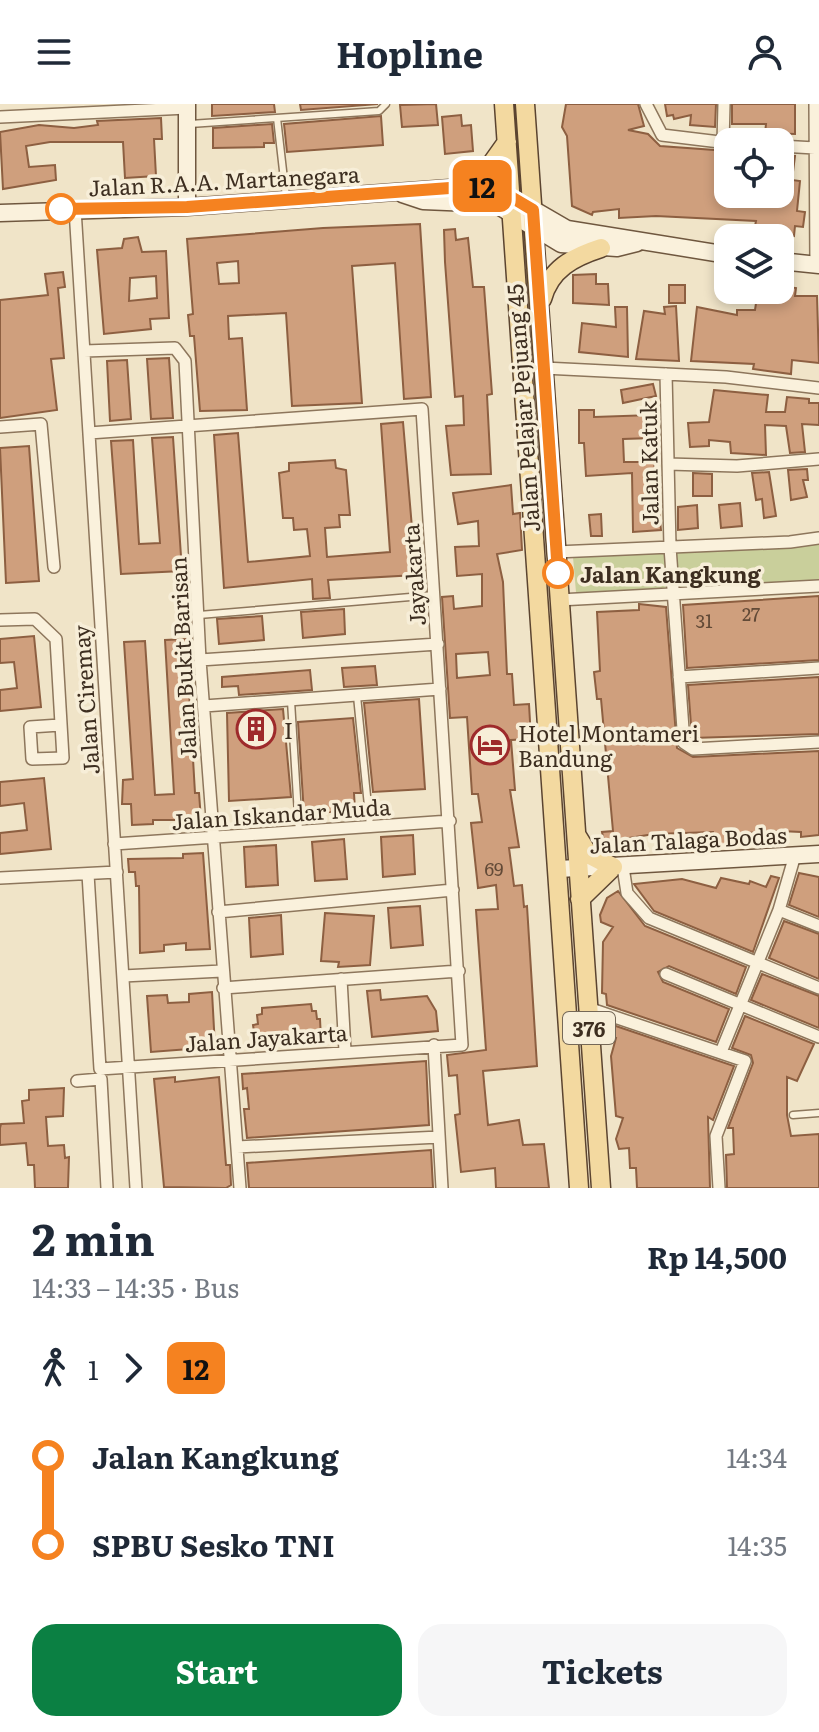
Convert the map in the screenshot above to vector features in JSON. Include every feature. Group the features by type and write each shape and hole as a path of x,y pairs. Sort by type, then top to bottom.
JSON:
{"main road":[{"name":"Jalan Pelajar Pejuang 45","path":"504,104 568,868 579,1188"},
{"name":"Jalan Pelajar Pejuang 45","path":"525,104 575,830 568,868 580,899 601,1188"},
{"path":"187,112 187,207"},
{"path":"458,186 485,173 508,141"},
{"name":"Jalan R.A.A. Martanegara","path":"0,213 187,207 402,194 491,185 567,229 623,235 637,243"},
{"name":"Jalan R.A.A. Martanegara","path":"402,194 423,201 495,204 561,244 601,248 637,243"},
{"path":"637,243 714,253"},
{"path":"540,314 543,295 551,278 564,264 601,248"},
{"path":"794,263 817,265"},
{"path":"575,830 588,854 618,867 580,899"},
{"name":"Jalan Talaga Bodas","path":"568,868 819,854"}],"street":[{"path":"646,104 662,135 714,142"},
{"path":"724,104 725,128"},
{"path":"815,104 817,265"},
{"path":"0,117 88,108 187,112"},
{"path":"794,147 815,148"},
{"name":"Jalan Ciremay","path":"75,209 136,1188"},
{"name":"Jalan Bukit Barisan","path":"84,351 175,348 185,361 200,660 240,1188"},
{"path":"544,368 666,374 819,388"},
{"name":"Jalan Katuk","path":"666,374 670,547 684,743 693,749 819,742"},
{"name":"Jayakarta","path":"89,433 422,409 462,1045 434,1045"},
{"path":"0,427 41,424 54,567"},
{"path":"668,464 737,466 819,459"},
{"path":"556,552 790,542 819,538"},
{"path":"559,600 819,586"},
{"path":"0,620 35,619 56,639 60,725"},
{"path":"200,660 438,644"},
{"path":"679,677 819,668"},
{"path":"204,706 440,689"},
{"name":"Jalan Iskandar Muda","path":"114,844 450,821"},
{"path":"721,1052 779,910 795,855"},
{"path":"618,867 627,893 649,918 819,988"},
{"path":"0,878 117,872"},
{"name":"Jalan Jayakarta","path":"88,874 100,1069 434,1045"},
{"path":"218,912 453,890"},
{"path":"779,910 819,926"},
{"path":"123,976 222,971"},
{"path":"223,988 459,971"},
{"path":"666,974 816,1037"},
{"path":"341,979 345,1051"},
{"path":"588,1008 743,1060 746,1066 716,1136 719,1188"},
{"path":"434,1045 442,1188"},
{"path":"77,1081 101,1079 107,1188"},
{"path":"237,1147 439,1137"}],"lane":[{"path":"187,112 277,118 379,111 386,104"},
{"path":"277,118 286,201"},
{"path":"199,615 434,595"},
{"path":"357,696 370,826"},
{"path":"291,701 299,831"},
{"path":"793,1115 819,1113"}],"green space":[{"path":"819,544 819,585 577,604 573,557"}],"building":[{"path":"212,104 274,104 275,112 212,116"},
{"path":"300,104 378,104 301,110"},
{"path":"436,104 438,125 402,127 400,105"},
{"path":"566,104 638,104 644,126 628,130 648,134 660,146 714,150 714,208 794,208 794,180 800,181 797,211 805,212 803,227 795,226 794,236 794,224 656,216 619,218 619,209 593,212 592,215 572,206 567,136 562,127"},
{"path":"665,104 716,104 715,127 690,125 691,115 674,119 673,115 667,116"},
{"path":"732,104 795,104 795,134 794,128 732,124"},
{"path":"461,115 462,126 471,125 473,151 445,154 442,117"},
{"path":"381,116 383,145 287,152 284,124"},
{"path":"161,118 162,139 154,139 156,176 125,178 123,142 50,142 26,146 29,167 55,165 56,180 3,189 0,132 39,125 74,128 98,125 97,121"},
{"path":"272,124 274,143 264,143 264,147 213,148 213,128"},
{"path":"420,224 431,397 404,399 395,263 352,266 362,403 292,406 286,313 228,316 229,339 242,338 247,410 200,411 194,336 190,336 188,315 193,314 187,239","holes":["238,261 239,283 219,284 217,263"]},
{"path":"455,229 456,240 468,238 473,287 484,287 492,394 487,395 491,474 451,475 446,426 464,425 463,396 455,397 445,262 444,230"},
{"path":"138,237 142,252 166,251 169,318 150,319 151,329 104,334 97,250 122,248 124,239","holes":["156,276 157,298 129,301 130,278"]},
{"path":"63,272 65,287 58,288 64,358 51,359 57,410 0,418 0,300 48,295 45,274"},
{"path":"596,274 596,284 608,284 609,305 573,303 573,275"},
{"path":"669,285 685,285 685,303 669,303"},
{"path":"794,288 795,296 817,296 819,363 792,360 791,374 753,369 754,364 691,361 697,307 737,315 737,310 755,310 756,304 794,304"},
{"path":"676,306 679,361 636,359 644,311 665,314 664,307"},
{"path":"615,307 627,307 628,357 579,352 582,323 616,327"},
{"path":"169,358 173,418 151,419 147,359"},
{"path":"127,360 131,419 110,421 107,361"},
{"path":"653,384 656,396 623,403 621,390"},
{"path":"714,390 768,395 766,412 785,412 787,397 809,399 809,403 819,403 819,425 802,424 805,452 790,453 786,426 765,425 766,455 731,453 730,442 709,440 709,446 690,447 688,423 709,422"},
{"path":"579,410 594,410 594,417 652,415 653,438 623,439 624,462 654,462 661,530 633,532 632,473 586,476 584,443 579,443"},
{"path":"403,422 416,575 328,580 330,598 313,599 312,579 224,588 214,435 238,433 248,562 310,556 307,529 294,530 293,518 283,518 279,473 289,471 289,463 335,460 336,468 346,470 350,515 339,515 340,527 325,528 327,557 390,552 381,424"},
{"path":"173,437 182,571 121,574 111,441 133,440 139,544 160,543 152,438"},
{"path":"29,446 39,581 6,583 0,448"},
{"path":"807,469 808,480 803,480 807,497 791,500 788,470"},
{"path":"769,472 776,516 764,518 762,499 756,500 752,473"},
{"path":"693,473 712,474 712,496 693,496"},
{"path":"511,485 513,514 520,513 522,550 497,554 503,582 507,674 512,674 514,705 529,704 531,739 511,740 515,790 510,790 519,847 509,848 514,886 522,885 524,907 527,906 537,1066 483,1071 488,1125 519,1120 523,1145 544,1144 549,1188 496,1188 495,1168 461,1172 455,1115 460,1114 457,1075 449,1076 447,1055 486,1050 476,910 498,909 496,885 478,888 471,823 482,822 478,794 472,794 467,717 450,718 442,597 453,596 454,609 482,606 482,574 457,576 455,547 479,546 478,521 458,524 453,493","holes":["488,652 490,675 457,678 456,654"]},
{"path":"740,503 742,526 721,528 719,505"},
{"path":"697,505 698,528 678,530 678,507"},
{"path":"601,514 602,536 591,536 589,515"},
{"path":"819,596 819,660 687,668 683,605"},
{"path":"639,604 666,607 677,748 693,757 819,751 819,835 801,837 801,832 780,831 727,834 728,844 714,844 713,832 654,834 604,842 602,832 613,831 601,699 597,699 594,672 600,671 597,612 639,610"},
{"path":"344,609 345,634 303,638 301,612"},
{"path":"262,616 264,640 219,644 217,619"},
{"path":"34,636 41,707 0,711 0,690 17,688 14,662 0,663 0,639"},
{"path":"186,639 195,793 199,793 201,820 153,820 153,824 132,825 131,804 122,804 123,780 133,779 124,642 145,641 155,795 174,794 165,640"},
{"path":"375,666 377,685 344,687 342,668"},
{"path":"310,670 312,690 239,695 238,686 222,687 222,677"},
{"path":"819,677 819,734 692,738 688,685"},
{"path":"419,699 425,789 373,792 364,703"},
{"path":"283,709 291,797 229,801 227,713"},
{"path":"353,718 361,793 354,793 355,810 304,814 298,722"},
{"path":"44,778 51,849 0,854 0,833 27,830 24,803 0,806 0,782"},
{"path":"413,835 415,874 383,877 381,837"},
{"path":"344,839 347,879 315,881 312,842"},
{"path":"276,845 278,885 246,887 244,847"},
{"path":"203,853 210,949 186,950 186,943 164,945 164,951 140,953 139,886 136,886 135,872 129,872 128,859 183,858 183,854"},
{"path":"799,873 819,877 819,917 789,905"},
{"path":"771,876 779,878 753,952 654,911 634,884 682,879 716,888 721,878 749,884 750,881 766,887"},
{"path":"618,891 645,926 746,967 736,994 669,966 658,972 663,982 729,1009 716,1042 607,1005 606,994 602,993 603,942 613,927 601,922 600,915 607,898"},
{"path":"420,906 423,945 391,948 388,908"},
{"path":"325,913 374,916 370,965 338,967 339,962 321,961"},
{"path":"281,915 283,954 251,957 249,918"},
{"path":"784,921 819,934 819,979 769,958"},
{"path":"762,974 819,996 819,1028 751,1000"},
{"path":"380,990 381,1000 427,996 436,1011 438,1031 372,1037 367,991"},
{"path":"212,992 215,1047 151,1052 147,996 167,995 168,1003 189,1002 189,994"},
{"path":"311,1004 312,1011 316,1011 317,1019 320,1019 321,1039 256,1045 253,1025 258,1024 257,1015 262,1014 262,1008"},
{"path":"745,1016 814,1044 797,1081 787,1077 787,1115 791,1136 819,1134 819,1188 727,1188 726,1155 734,1154 733,1128 728,1128 753,1063 751,1055 732,1048"},
{"path":"604,1022 734,1066 713,1120 708,1117 710,1188 637,1188 636,1168 630,1168 629,1148 619,1149 616,1139 623,1118 616,1116 611,1056 616,1038 602,1034"},
{"path":"426,1061 429,1125 247,1138 244,1109 249,1109 242,1074"},
{"path":"175,1077 175,1082 219,1077 226,1165 230,1165 231,1185 226,1188 164,1187 154,1079"},
{"path":"64,1088 63,1116 46,1117 48,1146 64,1145 65,1158 69,1157 68,1188 35,1188 34,1165 28,1165 26,1143 0,1145 1,1124 24,1123 22,1101 29,1100 29,1090"},
{"path":"431,1150 433,1188 249,1188 247,1163"}],"bus line":[{"name":"12","path":"61,209 187,207 402,194 423,189 491,185 511,194 533,210 558,573"}],"place":[{"name":"Jalan Kangkung","path":"558,573"},
{"name":"I","path":"256,729"},
{"name":"Hotel Montameri Bandung","path":"490,745"}]}
